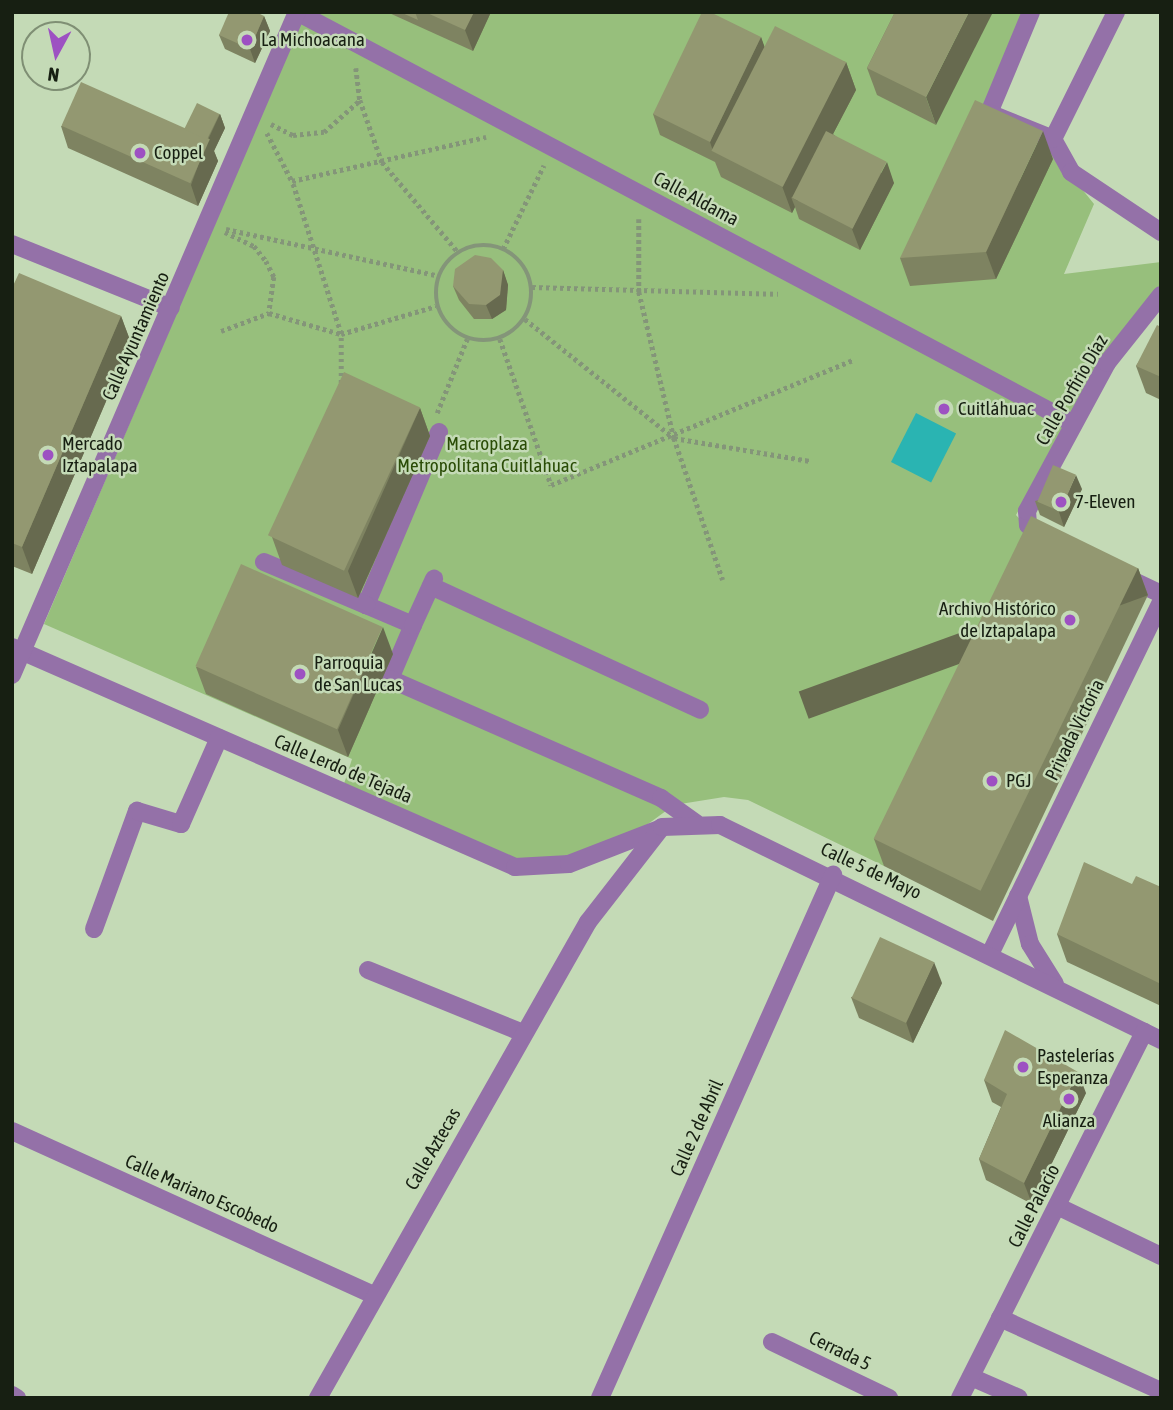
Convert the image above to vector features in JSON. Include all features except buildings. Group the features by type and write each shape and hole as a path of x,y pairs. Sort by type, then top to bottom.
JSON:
{"street":[{"name":"Calle Aldama","path":"297,12 1074,424"},
{"name":"Calle Ayuntamiento","path":"12,676 17,649 171,308 297,12"},
{"path":"1031,12 989,113 1053,139 1071,172 1161,232"},
{"path":"1053,139 1116,12"},
{"path":"12,244 171,308"},
{"name":"Calle Porfirio Díaz","path":"1063,546 1028,525 1027,511 1107,363 1161,295"},
{"path":"366,605 435,430"},
{"path":"264,562 413,625"},
{"path":"1100,564 1161,594"},
{"path":"696,823 661,798 390,679 432,582 700,710"},
{"name":"Privada Victoria","path":"991,952 1161,602"},
{"name":"Calle Lerdo de Tejada","path":"17,649 515,867 569,864 662,828"},
{"path":"93,929 137,811 181,824 219,738"},
{"name":"Calle 5 de Mayo","path":"662,828 696,823 720,825 833,875 991,952 1152,1036"},
{"name":"Calle Aztecas","path":"318,1398 374,1295 588,922 662,828"},
{"name":"Calle 2 de Abril","path":"600,1398 833,875"},
{"path":"1018,896 1030,944 1057,987"},
{"path":"368,970 523,1033"},
{"name":"Calle Palacio","path":"960,1398 1057,1206 1152,1036"},
{"name":"Calle Mariano Escobedo","path":"12,1131 374,1295"},
{"path":"1057,1206 1161,1256"},
{"path":"1000,1318 1161,1391"},
{"name":"Cerrada 5","path":"772,1342 889,1398"},
{"path":"971,1377 1019,1398"}],"path":[{"path":"358,43 360,100 382,162 458,252"},
{"path":"341,387 341,334 292,181 261,119 293,135 324,132 360,100"},
{"path":"292,181 520,130"},
{"path":"503,249 552,147"},
{"path":"639,193 639,292 674,438 723,580"},
{"path":"269,313 274,277 266,261 254,246 215,228 313,244 439,276"},
{"path":"473,246 503,249 527,271 532,287 525,319 500,339 467,339 453,332 436,306 439,276 458,252 473,246"},
{"path":"532,287 789,294"},
{"path":"221,331 269,313 341,334 436,306"},
{"path":"525,319 674,438 810,461"},
{"path":"435,430 467,339"},
{"path":"500,339 551,485 674,438 853,360"}],"green space":[{"name":"Macroplaza Metropolitana Cuitlahuac","path":"305,12 1033,12 988,115 1040,137 1094,204 1064,274 1161,262 1161,286 1107,349 1016,515 1041,543 884,866 748,800 724,797 674,805 633,835 568,859 524,862 343,787 352,759 44,624"}],"water":[{"path":"916,413 956,433 931,482 891,462"}],"place":[{"name":"La Michoacana","path":"247,40"},
{"name":"Coppel","path":"140,153"},
{"name":"Cuitláhuac","path":"944,409"},
{"name":"Mercado Iztapalapa","path":"48,455"},
{"name":"7-Eleven","path":"1061,502"},
{"name":"Archivo Histórico de Iztapalapa","path":"1070,620"},
{"name":"Parroquia de San Lucas","path":"300,674"},
{"name":"PGJ","path":"992,781"},
{"name":"Pastelerías Esperanza","path":"1023,1067"},
{"name":"Alianza","path":"1069,1099"}]}
